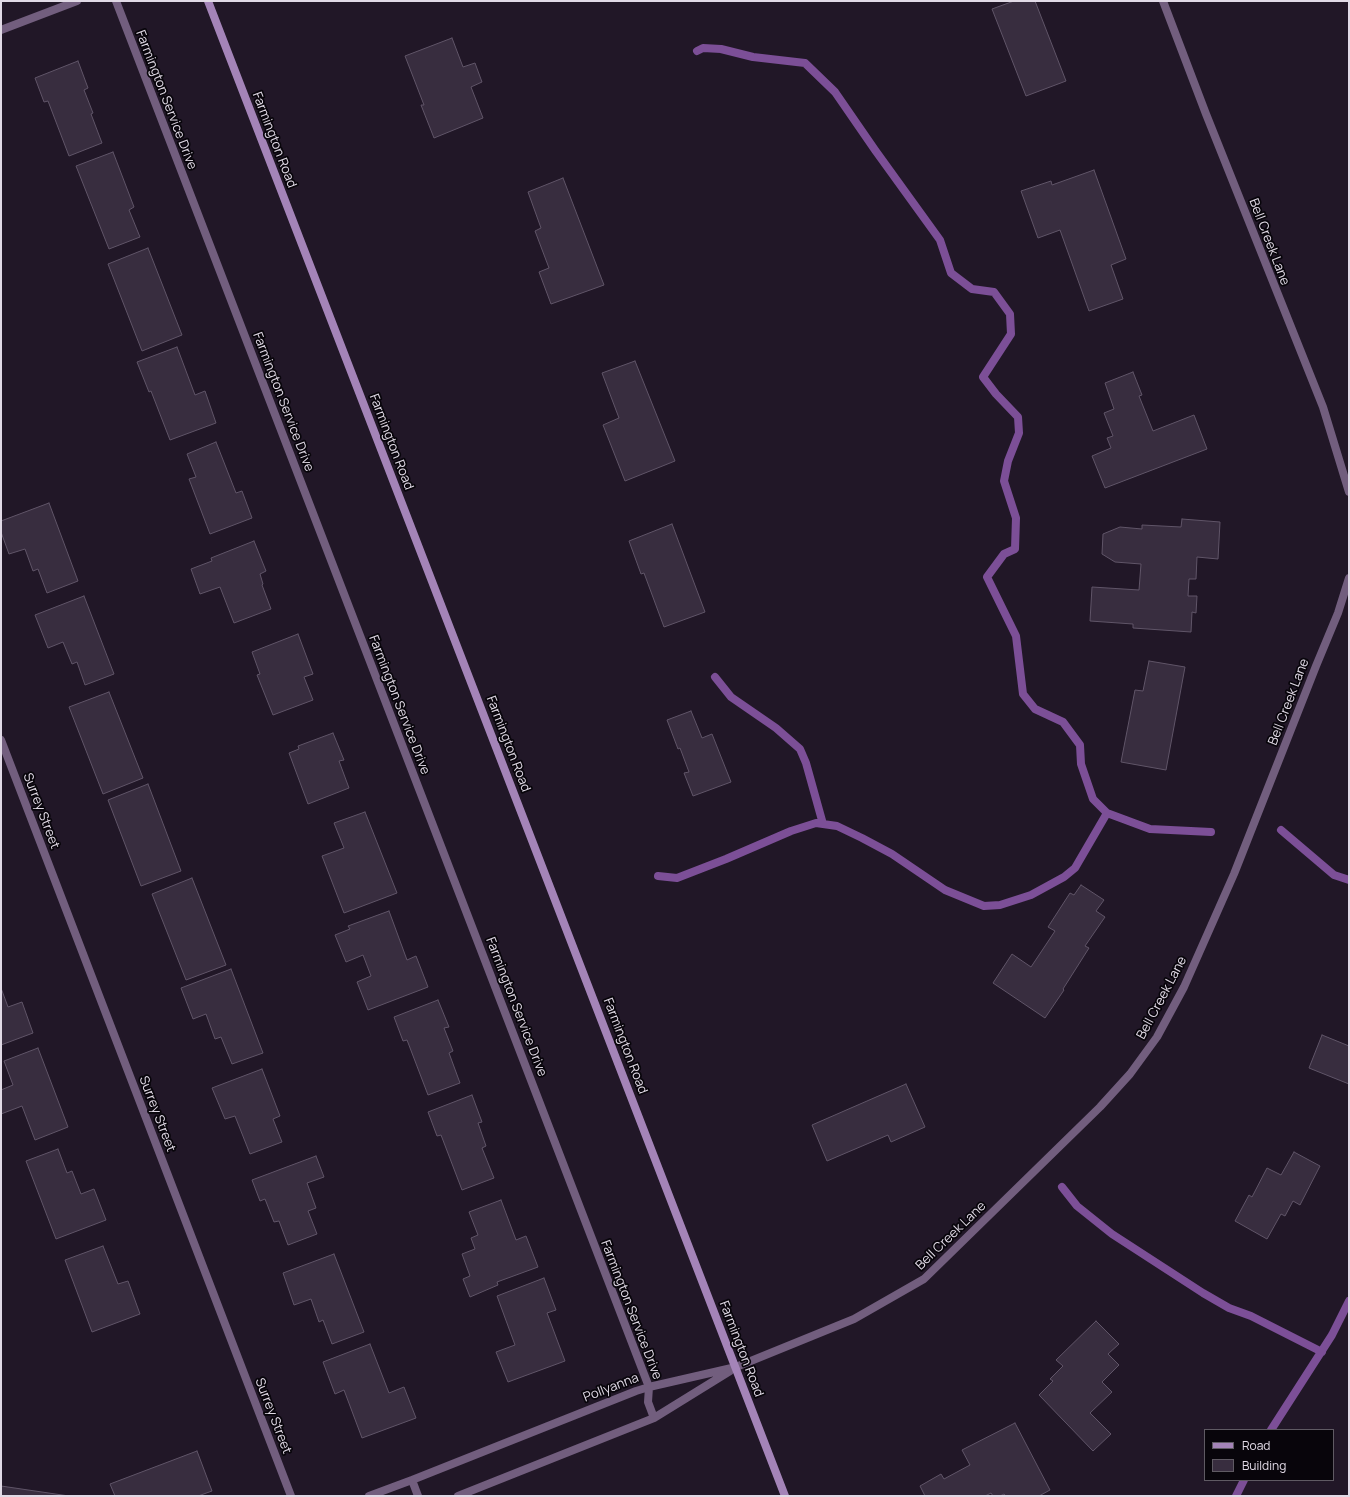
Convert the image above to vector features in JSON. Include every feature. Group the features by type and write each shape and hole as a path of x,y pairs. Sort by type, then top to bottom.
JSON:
{"main road":[{"name":"Farmington Road","path":"208,1 785,1496"}],"street":[{"path":"1,30 77,1"},
{"name":"Farmington Service Drive","path":"116,1 649,1387 648,1402 654,1418"},
{"name":"Bell Creek Lane","path":"1164,1 1209,122 1323,408 1349,492"},
{"name":"Bell Creek Lane","path":"736,1367 854,1319 924,1279 1100,1107 1130,1074 1157,1037 1184,986 1234,874 1338,613 1349,578"},
{"name":"Surrey Street","path":"1,740 291,1496"},
{"path":"458,1496 654,1418 736,1367"},
{"name":"Pollyanna","path":"369,1496 649,1387 736,1367"},
{"path":"412,1480 418,1496"}],"building":[{"path":"1014,1 1035,1 1066,81 1026,96 992,9"},
{"path":"452,38 463,67 475,63 482,82 471,87 483,118 434,138 421,105 424,105 405,56"},
{"path":"78,61 88,88 84,90 93,113 91,114 102,143 69,156 48,101 44,102 35,78"},
{"path":"113,152 134,207 129,210 140,237 109,249 76,166"},
{"path":"1094,170 1126,259 1111,265 1123,299 1089,311 1060,230 1038,238 1021,191 1051,181 1052,185"},
{"path":"563,178 604,285 551,304 539,272 549,268 535,231 541,228 528,192"},
{"path":"148,248 182,335 142,351 108,264"},
{"path":"177,347 195,395 205,391 216,423 170,440 151,391 149,392 137,362"},
{"path":"635,361 675,461 625,481 603,425 619,418 602,373"},
{"path":"1133,372 1142,395 1139,396 1153,431 1194,415 1207,449 1105,488 1092,456 1111,448 1107,438 1113,436 1104,413 1114,409 1105,383"},
{"path":"216,442 236,493 242,491 252,518 210,534 189,479 196,477 187,454"},
{"path":"49,503 78,581 47,593 38,569 33,571 25,549 9,554 1,532 1,521"},
{"path":"1182,519 1220,522 1218,559 1197,557 1196,579 1189,579 1188,596 1197,596 1196,613 1192,612 1191,632 1133,628 1133,624 1090,621 1092,587 1139,590 1141,564 1115,562 1102,554 1103,534 1120,527 1142,529 1142,525 1181,527"},
{"path":"672,524 705,612 664,627 644,573 641,574 629,541"},
{"path":"254,541 266,571 260,574 262,585 271,609 234,623 220,587 200,594 191,569 212,561 211,558"},
{"path":"84,596 114,674 85,685 77,662 72,664 63,642 48,648 35,615"},
{"path":"298,634 313,674 304,677 313,700 273,715 257,675 260,674 252,652"},
{"path":"1149,661 1185,667 1166,770 1121,762 1135,690 1143,691"},
{"path":"109,692 143,778 103,794 69,707"},
{"path":"691,711 702,738 712,734 731,782 693,796 684,773 689,772 667,720"},
{"path":"333,733 344,760 339,761 349,788 308,804 289,753 299,749 298,746"},
{"path":"148,784 181,871 141,886 108,800"},
{"path":"365,812 397,893 344,913 322,856 344,848 334,823"},
{"path":"192,878 226,965 186,980 152,894"},
{"path":"1081,885 1104,900 1096,911 1105,917 1085,946 1089,948 1045,1018 993,983 1012,954 1031,967 1055,931 1048,927 1070,893 1074,895"},
{"path":"389,911 407,960 416,956 428,987 368,1010 357,982 371,976 363,955 346,962 335,935 350,929 348,926"},
{"path":"231,969 263,1053 232,1064 221,1037 215,1039 206,1014 193,1019 181,988"},
{"path":"1,988 8,1007 22,1002 33,1033 1,1045"},
{"path":"438,1000 449,1027 444,1028 453,1051 449,1053 460,1083 428,1095 407,1040 403,1041 394,1017"},
{"path":"1322,1035 1349,1046 1349,1084 1309,1068"},
{"path":"38,1048 68,1127 35,1140 22,1106 1,1114 1,1090 13,1085 4,1061"},
{"path":"262,1069 280,1116 273,1119 282,1142 250,1154 235,1116 225,1119 212,1088"},
{"path":"906,1084 925,1127 891,1142 888,1135 827,1161 812,1125"},
{"path":"472,1095 482,1122 478,1123 486,1146 482,1148 494,1178 462,1190 441,1135 437,1136 428,1112"},
{"path":"58,1149 67,1173 72,1171 81,1194 94,1189 106,1220 56,1239 26,1161"},
{"path":"1294,1152 1320,1166 1300,1205 1293,1201 1285,1216 1281,1214 1267,1239 1235,1221 1249,1195 1252,1197 1267,1168 1281,1175"},
{"path":"316,1156 324,1177 307,1183 316,1208 308,1211 317,1234 288,1245 279,1221 274,1222 265,1199 260,1201 252,1180"},
{"path":"501,1200 516,1240 526,1236 538,1267 497,1282 498,1285 470,1297 463,1279 470,1276 462,1254 475,1249 471,1238 478,1235 469,1212"},
{"path":"103,1246 118,1284 128,1281 140,1314 92,1332 65,1260"},
{"path":"334,1254 364,1332 332,1344 323,1320 319,1322 311,1299 294,1305 283,1273"},
{"path":"544,1278 556,1310 547,1313 565,1361 508,1382 496,1352 515,1345 497,1296"},
{"path":"1096,1321 1119,1344 1108,1354 1119,1365 1102,1382 1112,1392 1090,1413 1111,1434 1093,1451 1039,1395 1053,1381 1050,1379 1063,1366 1056,1360"},
{"path":"370,1344 389,1393 404,1387 416,1418 362,1438 344,1390 335,1394 323,1362"},
{"path":"1015,1423 1050,1490 1039,1496 1006,1496 1004,1494 1000,1496 993,1496 991,1493 985,1496 925,1496 920,1486 941,1474 944,1479 970,1465 962,1450"},
{"path":"197,1451 212,1491 198,1496 115,1496 110,1484"},
{"path":"1,1486 69,1496 1,1496"}],"waterway":[{"path":"697,51 703,48 721,49 753,57 805,63 835,92 940,240 951,273 972,289 994,292 1010,314 1011,334 983,377 996,394 1018,417 1019,433 1008,461 1004,481 1016,518 1015,549 1004,554 987,577 1016,636 1023,694 1035,709 1063,722 1080,745 1081,764 1093,799 1107,813 1150,829 1211,832"},
{"path":"715,677 731,697 776,728 800,749 806,763 823,824"},
{"path":"658,876 677,878 791,831 816,823 837,826 862,838 892,854 945,890 984,906 1000,905 1031,895 1064,877 1075,868 1107,813"},
{"path":"1281,830 1334,875 1349,880"},
{"path":"1062,1187 1077,1206 1112,1234 1203,1293 1229,1308 1251,1316 1322,1352"},
{"path":"1272,1429 1332,1335 1349,1301"},
{"path":"1236,1496 1244,1481"}]}
